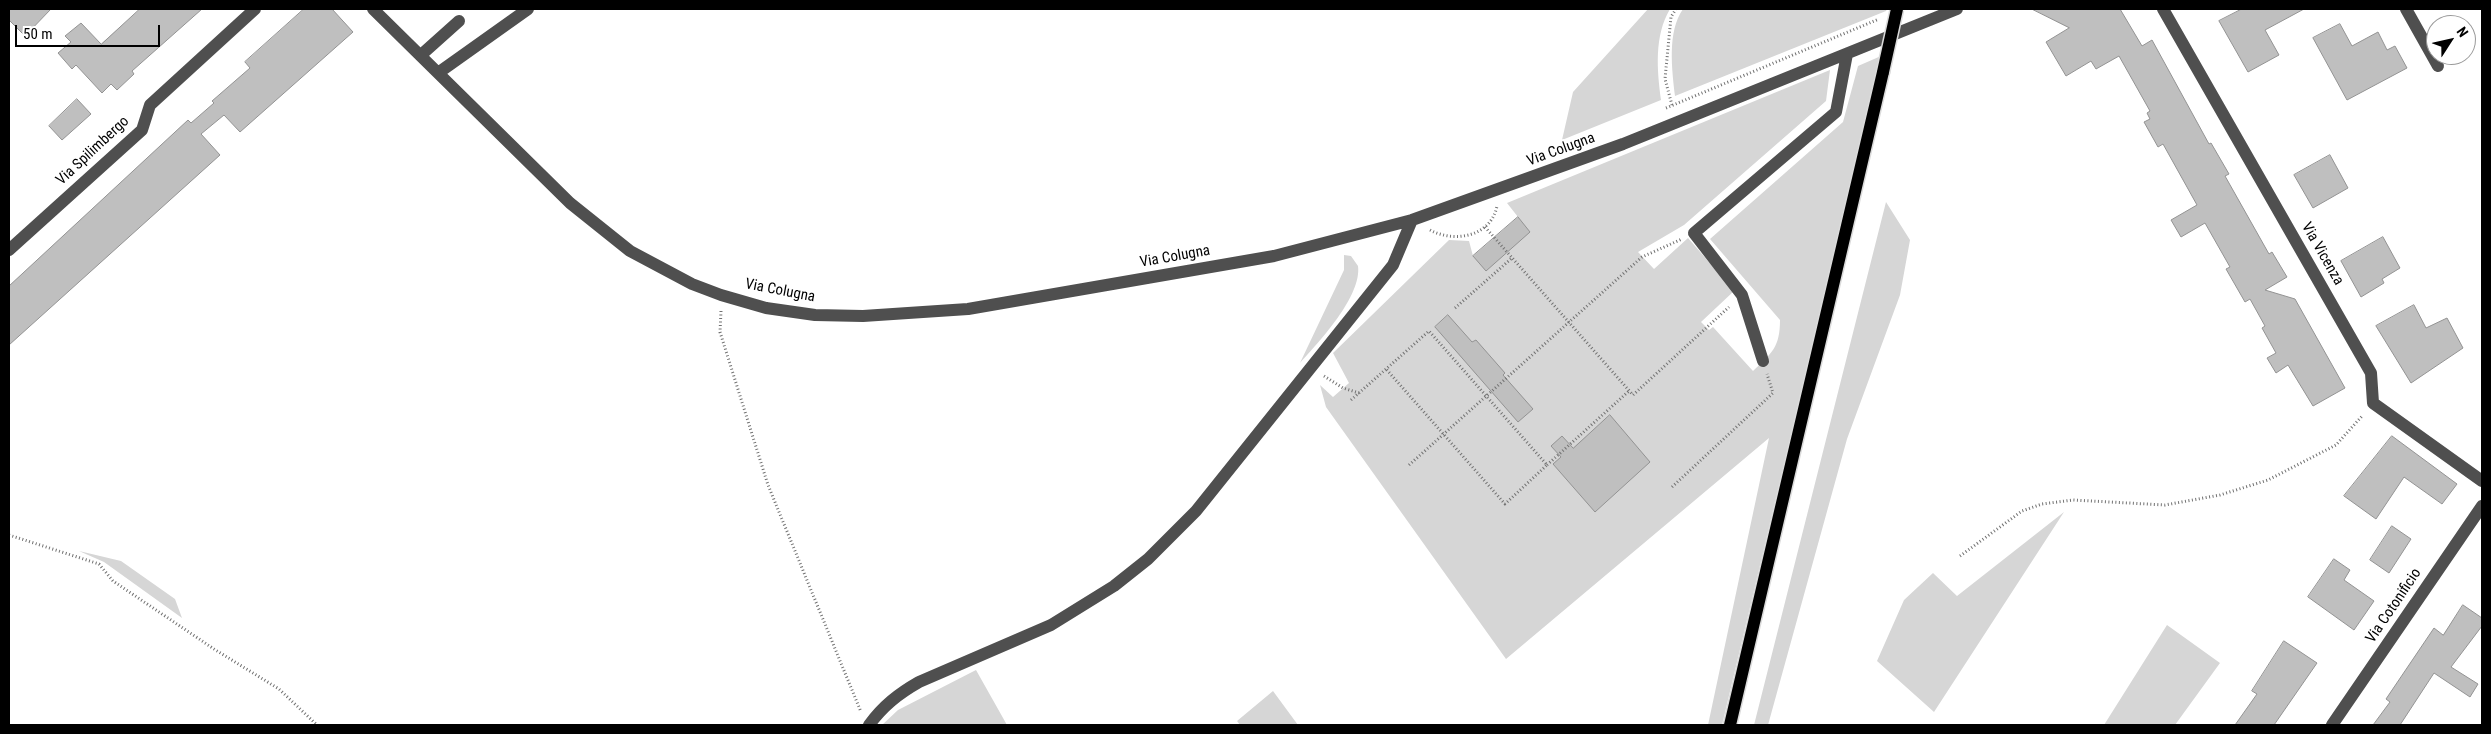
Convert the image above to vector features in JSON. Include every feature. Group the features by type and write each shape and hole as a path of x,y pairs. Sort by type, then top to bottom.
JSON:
{"main road":[{"path":"1730,725 1898,9"}],"street":[{"name":"Via Spilimbergo","path":"9,250 142,130 150,105 255,9"},
{"name":"Via Colugna","path":"373,9 570,203 630,251 692,284 722,296 766,308 815,315 863,316 968,308 1274,256 1412,220 1496,191 1679,122 1957,9"},
{"name":"Via Vicenza","path":"2164,9 2371,373 2373,403"},
{"path":"2406,9 2438,66"},
{"path":"438,73 522,10"},
{"path":"421,55 459,21"},
{"path":"1763,361 1742,295 1694,233 1836,112 1847,54"},
{"path":"866,721 900,692 919,682 1051,625 1114,586 1148,559 1196,511 1393,265 1412,220"},
{"path":"2373,403 2482,481"},
{"name":"Via Cotonificio","path":"2332,725 2482,506"}],"path":[{"path":"1676,9 1671,17 1666,79 1672,105 1679,122"},
{"path":"1664,108 1883,18"},
{"path":"1412,220 1448,237 1467,237 1485,227 1496,211"},
{"path":"1485,227 1633,395 1742,295"},
{"path":"1409,465 1642,257 1694,233"},
{"path":"1455,308 1512,258"},
{"path":"722,296 720,332 768,485 866,721"},
{"path":"1351,400 1429,331 1547,465"},
{"path":"1672,487 1773,393 1763,361"},
{"path":"1311,368 1343,388 1359,393"},
{"path":"1386,369 1505,504 1629,391"},
{"path":"1960,556 2022,511 2042,504 2073,500 2165,504 2220,495 2268,480 2336,445 2373,403"},
{"path":"9,535 99,564 113,581 214,649 279,689 317,725"}],"shaded area":[{"path":"1648,9 1670,9 1661,30 1659,42 1658,77 1661,100 1562,140 1573,92"},
{"path":"1683,9 1887,9 1675,96 1672,63 1673,40 1678,18"},
{"path":"1881,56 1722,725 1708,725 1769,438 1506,659 1326,407 1320,385 1333,397 1349,383 1333,353 1449,240 1469,241 1473,256 1505,231 1504,229 1518,217 1507,203 1830,70 1826,101 1684,225 1638,252 1654,269 1688,238 1734,291 1701,322 1709,330 1713,327 1753,371 1774,349 1780,329 1780,320 1710,239 1843,122 1858,66"},
{"path":"1886,202 1910,240 1900,295 1847,439 1768,725 1754,725"},
{"path":"1344,255 1351,256 1358,266 1353,291 1338,318 1300,363 1344,270"},
{"path":"2064,512 1934,712 1877,661 1904,600 1933,573 1957,596"},
{"path":"79,551 121,561 175,599 182,618 104,562"},
{"path":"2167,625 2220,663 2175,725 2104,725"},
{"path":"976,670 1007,725 882,725 898,710"},
{"path":"1273,691 1298,725 1240,725 1237,721"}],"building":[{"path":"9,9 51,9 25,36 9,20"},
{"path":"140,9 202,9 132,71 134,74 117,90 111,84 102,93 76,65 72,69 58,53 71,42 65,36 81,23 101,44"},
{"path":"304,9 332,9 353,32 240,132 224,115 201,134 220,155 9,345 9,286 188,120 191,123 214,103 212,101 250,68 245,62"},
{"path":"2032,9 2120,9 2142,46 2152,40 2209,144 2211,143 2229,174 2225,176 2269,254 2272,252 2287,277 2265,290 2295,299 2345,388 2313,406 2288,365 2276,373 2267,358 2276,353 2262,328 2265,326 2250,299 2245,302 2226,269 2230,267 2205,223 2181,237 2171,220 2197,205 2163,144 2158,147 2144,122 2150,119 2147,113 2150,111 2119,56 2096,69 2091,61 2066,76 2046,42 2069,28"},
{"path":"2242,9 2304,9 2265,30 2279,55 2248,72 2219,21"},
{"path":"2340,24 2352,46 2378,32 2387,50 2395,46 2407,68 2347,100 2313,38"},
{"path":"77,99 91,114 62,140 49,126"},
{"path":"2330,155 2348,188 2313,208 2294,175"},
{"path":"1518,217 1530,232 1486,271 1473,256"},
{"path":"2383,237 2400,268 2382,279 2384,283 2361,297 2341,261"},
{"path":"2414,305 2426,328 2447,318 2463,348 2411,383 2376,326"},
{"path":"1448,315 1472,342 1476,340 1533,409 1518,422 1435,327"},
{"path":"1610,415 1650,462 1595,512 1553,464 1561,457 1551,446 1562,436 1573,448"},
{"path":"2392,436 2457,484 2442,504 2404,477 2376,519 2344,496"},
{"path":"2392,526 2411,539 2389,573 2370,560"},
{"path":"2334,559 2350,570 2344,580 2374,601 2354,630 2308,597"},
{"path":"2463,605 2482,618 2482,626 2451,667 2478,684 2470,697 2434,673 2400,725 2373,725 2390,702 2386,699 2434,628 2443,635"},
{"path":"2284,641 2317,663 2274,725 2235,725 2257,694 2252,691"}]}
